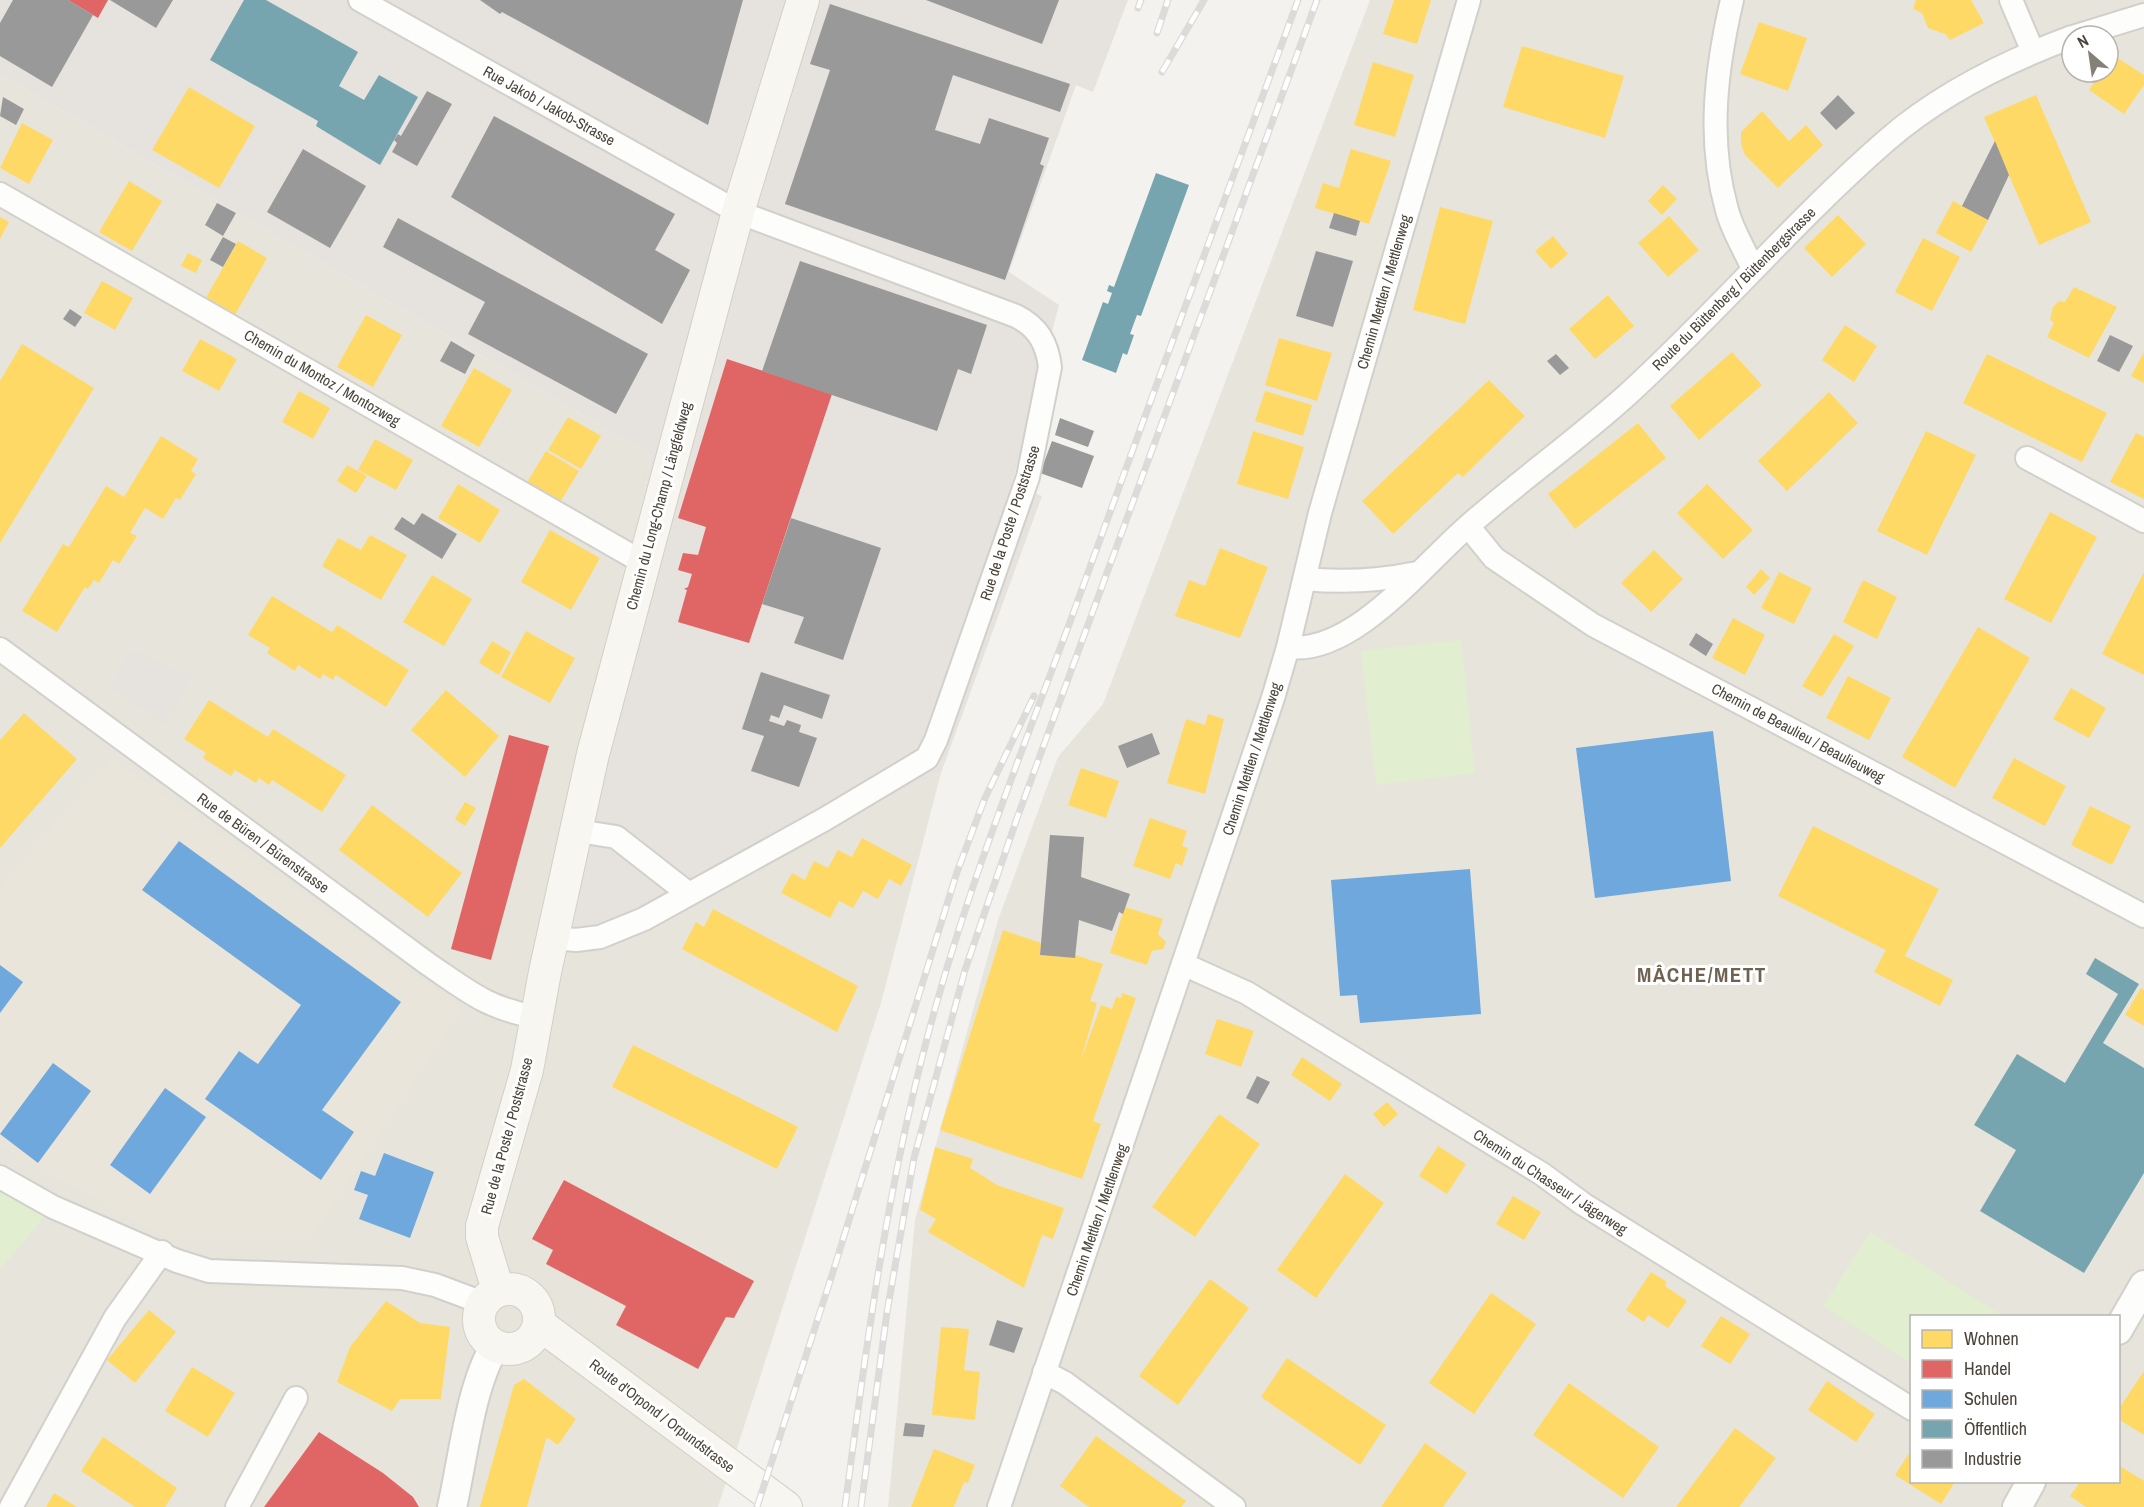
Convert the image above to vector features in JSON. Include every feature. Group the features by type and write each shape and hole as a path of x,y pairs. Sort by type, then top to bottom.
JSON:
{"main road":[{"name":"Chemin du Long-Champ / Längfeldweg","path":"536,1017 593,754 738,212 803,0"},
{"name":"Rue de la Poste / Poststrasse","path":"491,1297 482,1226 527,1070 536,1017"},
{"path":"520,1290 529,1295 540,1313 540,1324 537,1333 523,1346 514,1349 495,1346 486,1338 480,1327 479,1315 491,1297 520,1290"},
{"name":"Route d'Orpond / Orpundstrasse","path":"540,1324 786,1507"}],"street":[{"name":"Rue Jakob / Jakob-Strasse","path":"360,0 738,212"},
{"name":"Chemin Mettlen / Mettlenweg","path":"999,1507 1288,647 1320,513 1469,0"},
{"path":"1732,0 1718,59 1714,138 1727,211 1753,269"},
{"path":"2011,0 2033,52"},
{"name":"Route du Büttenberg / Büttenbergstrasse","path":"2115,24 2144,15"},
{"name":"Route du Büttenberg / Büttenbergstrasse","path":"1288,647 1303,649 1321,645 1352,629 1380,608 1468,526 1627,395 1888,139 1938,102 2033,52 2060,42"},
{"name":"Chemin du Montoz / Montozweg","path":"0,194 644,563"},
{"name":"Rue de la Poste / Poststrasse","path":"552,938 576,940 600,937 644,919 825,819 927,758 936,741 1028,477 1050,367 1049,355 1033,326 1016,316 738,212"},
{"path":"2027,458 2144,521"},
{"name":"Chemin de Beaulieu / Beaulieuweg","path":"1468,526 1494,558 1593,625 2144,916"},
{"path":"1305,579 1366,582 1417,573"},
{"name":"Rue de Büren / Bürenstrasse","path":"0,649 447,977 485,1003 536,1017"},
{"path":"578,831 616,837 688,894"},
{"name":"Chemin du Chasseur / Jägerweg","path":"1183,964 1206,972 1257,999 1542,1174 1583,1204 1910,1408"},
{"path":"0,1177 53,1207 196,1268 222,1273 299,1273 409,1280 491,1297"},
{"path":"9,1501 116,1318 162,1252"},
{"path":"2120,1327 2144,1285"},
{"path":"452,1507 479,1384 485,1362 495,1346"},
{"path":"1044,1372 1065,1383 1234,1507"},
{"path":"237,1507 296,1398"}],"shaded area":[{"path":"0,0 1128,0 1093,92 1076,85 1009,272 1059,305 1012,484 1042,496 941,773 570,946 651,455 0,74"},
{"path":"1370,0 2144,0 2144,1507 888,1507 915,1220 998,920 1058,757 1103,704"},
{"path":"0,74 651,455 570,946 941,773 881,1003 718,1507 0,1507"},
{"path":"131,650 194,676 164,724 109,688"},
{"path":"112,759 462,1008 309,1241 170,1240 0,1146 0,888"}],"green space":[{"path":"1461,640 1475,773 1376,785 1361,651"},
{"path":"0,1177 53,1207 0,1269"},
{"path":"1871,1232 2001,1315 1910,1315 1910,1363 1823,1306"}],"building: Wohnen":[{"path":"1394,0 1431,0 1417,44 1383,34"},
{"path":"1916,0 1971,0 1984,23 1950,40 1945,34 1928,28 1922,13 1913,9"},
{"path":"1759,22 1807,38 1788,91 1740,74"},
{"path":"1522,46 1624,76 1605,138 1503,107"},
{"path":"2120,60 2144,75 2144,85 2124,114 2089,90 2093,84 2120,84"},
{"path":"1373,62 1414,75 1395,137 1354,125"},
{"path":"189,87 255,126 219,188 152,150"},
{"path":"2036,95 2091,222 2039,245 1984,117"},
{"path":"1762,111 1789,141 1806,125 1823,145 1778,188 1745,155 1741,144 1741,132"},
{"path":"22,123 53,140 29,184 0,168"},
{"path":"1351,149 1391,161 1369,224 1315,208 1323,183 1339,188"},
{"path":"129,181 162,201 132,251 99,232"},
{"path":"1663,185 1677,199 1662,215 1648,201"},
{"path":"1953,201 1988,220 1971,252 1936,233"},
{"path":"1440,207 1493,221 1465,324 1413,310"},
{"path":"1838,215 1866,244 1832,277 1804,248"},
{"path":"1669,216 1699,250 1668,277 1638,243"},
{"path":"0,217 9,222 0,239"},
{"path":"1553,236 1568,254 1551,269 1535,251"},
{"path":"1923,238 1960,257 1932,311 1895,292"},
{"path":"238,241 267,258 231,322 202,305"},
{"path":"188,253 202,260 196,273 181,266"},
{"path":"102,281 133,298 115,330 84,313"},
{"path":"2074,287 2117,307 2089,358 2047,337 2054,323 2050,320 2053,307 2059,301 2065,302"},
{"path":"1608,295 1634,326 1595,359 1569,329"},
{"path":"366,315 402,335 373,387 337,367"},
{"path":"1845,325 1877,346 1854,382 1822,360"},
{"path":"1279,338 1332,353 1317,401 1265,385"},
{"path":"200,339 237,359 219,391 182,371"},
{"path":"22,344 94,388 0,543 0,381"},
{"path":"1732,352 1762,385 1699,440 1670,406"},
{"path":"2144,352 2144,383 2131,376"},
{"path":"1987,354 2107,413 2082,462 1963,403"},
{"path":"474,368 512,390 479,447 441,426"},
{"path":"1489,380 1525,416 1463,477 1458,473 1393,534 1362,501"},
{"path":"299,391 330,408 313,439 282,422"},
{"path":"1265,391 1312,405 1303,436 1255,421"},
{"path":"1829,392 1858,423 1787,491 1758,461"},
{"path":"568,417 601,436 581,469 548,450"},
{"path":"1638,423 1666,458 1575,529 1548,494"},
{"path":"1253,431 1304,447 1288,499 1237,484"},
{"path":"1926,431 1976,455 1927,555 1877,531"},
{"path":"2136,433 2144,437 2144,499 2110,482"},
{"path":"161,436 198,459 191,471 196,474 180,500 176,498 163,519 145,508 130,533 137,536 119,564 113,560 99,583 94,580 88,589 85,587 57,632 22,611 63,544 69,547 106,486 124,497"},
{"path":"375,439 413,460 396,490 358,470"},
{"path":"546,451 579,471 559,504 526,484"},
{"path":"347,465 367,476 356,493 337,481"},
{"path":"458,484 500,510 480,543 438,518"},
{"path":"1707,484 1753,530 1723,559 1677,513"},
{"path":"2050,512 2097,537 2051,623 2004,599"},
{"path":"550,530 600,558 571,610 521,582"},
{"path":"370,535 407,555 381,600 322,566 338,538 361,550"},
{"path":"1220,548 1268,567 1240,638 1175,616 1189,580 1205,586"},
{"path":"1654,550 1683,579 1651,612 1621,583"},
{"path":"1761,569 1770,578 1754,595 1746,587"},
{"path":"1779,572 1812,588 1794,624 1761,608"},
{"path":"2144,572 2144,675 2102,654"},
{"path":"432,575 472,599 444,646 403,622"},
{"path":"1863,580 1897,597 1877,639 1843,622"},
{"path":"272,596 332,632 337,625 409,670 386,707 336,675 333,680 323,674 320,679 298,665 295,671 267,653 270,648 248,635"},
{"path":"1733,618 1765,635 1745,675 1712,658"},
{"path":"1978,627 2030,658 1955,788 1902,757"},
{"path":"526,631 575,658 550,703 501,677"},
{"path":"1834,634 1854,646 1822,697 1802,686"},
{"path":"492,641 511,652 499,675 479,663"},
{"path":"1848,676 1891,698 1869,740 1826,718"},
{"path":"2071,688 2106,708 2089,738 2053,719"},
{"path":"446,690 499,736 465,777 411,730"},
{"path":"209,700 268,737 273,729 346,775 322,812 272,780 269,785 259,778 256,783 235,770 231,776 203,758 206,753 184,739"},
{"path":"24,713 77,759 0,848 0,740"},
{"path":"1208,714 1224,719 1205,794 1167,783 1186,719 1205,725"},
{"path":"2014,758 2066,786 2045,826 1992,798"},
{"path":"1081,768 1119,781 1106,818 1068,805"},
{"path":"465,802 476,808 465,826 455,819"},
{"path":"372,805 462,873 428,917 339,850"},
{"path":"2090,806 2131,826 2112,865 2071,845"},
{"path":"1150,818 1187,831 1182,846 1188,848 1182,866 1176,863 1170,879 1133,866"},
{"path":"1813,826 1939,889 1905,956 1953,980 1940,1006 1874,972 1886,950 1778,896"},
{"path":"862,838 912,865 901,886 889,879 878,899 863,891 853,908 839,901 830,918 781,893 792,873 805,880 814,861 828,868 838,850 852,857"},
{"path":"1125,907 1163,919 1158,934 1166,942 1163,949 1152,951 1147,965 1110,953"},
{"path":"713,909 858,986 837,1032 682,949 696,922 704,927"},
{"path":"1003,930 1041,943 1040,955 1075,958 1075,955 1103,964 1090,1001 1097,1003 1081,1060 1101,1005 1112,1009 1116,997 1121,998 1122,993 1136,998 1093,1121 1101,1124 1082,1179 940,1130"},
{"path":"2141,988 2144,990 2144,1026 2125,1015"},
{"path":"1217,1019 1254,1031 1241,1067 1205,1054"},
{"path":"633,1045 798,1127 777,1169 612,1087"},
{"path":"1302,1057 1342,1084 1330,1101 1291,1075"},
{"path":"1387,1102 1398,1114 1384,1127 1373,1114"},
{"path":"1219,1114 1260,1144 1195,1237 1152,1207"},
{"path":"1438,1146 1466,1164 1447,1194 1419,1176"},
{"path":"935,1147 973,1159 970,1168 997,1185 1064,1208 1053,1239 1042,1235 1024,1288 928,1232 936,1219 920,1210"},
{"path":"1345,1174 1384,1203 1316,1298 1277,1270"},
{"path":"1513,1196 1541,1212 1524,1240 1496,1224"},
{"path":"1651,1272 1667,1282 1665,1286 1687,1301 1668,1328 1648,1315 1644,1322 1626,1310"},
{"path":"1210,1279 1249,1308 1178,1405 1139,1376"},
{"path":"1491,1293 1536,1324 1474,1414 1429,1383"},
{"path":"386,1301 420,1323 450,1327 441,1399 400,1399 392,1411 337,1382 350,1347"},
{"path":"149,1310 176,1332 135,1383 107,1360"},
{"path":"1721,1316 1750,1334 1730,1364 1701,1346"},
{"path":"941,1327 969,1329 964,1370 980,1372 975,1420 932,1415"},
{"path":"1287,1358 1386,1425 1360,1465 1261,1397"},
{"path":"192,1367 235,1393 208,1437 165,1411"},
{"path":"2144,1371 2144,1435 2120,1420 2120,1407"},
{"path":"524,1379 576,1419 558,1445 546,1439 527,1507 480,1507 514,1385"},
{"path":"1827,1381 1875,1414 1856,1442 1808,1410"},
{"path":"1569,1383 1659,1447 1623,1498 1533,1435"},
{"path":"1735,1428 1776,1458 1739,1507 1676,1507"},
{"path":"1096,1436 1186,1501 1181,1507 1089,1507 1060,1486"},
{"path":"103,1437 177,1488 165,1507 135,1507 81,1471"},
{"path":"1425,1443 1467,1473 1443,1507 1381,1507"},
{"path":"934,1449 975,1465 968,1483 964,1482 954,1507 911,1507"},
{"path":"1910,1452 1910,1483 1954,1483 1941,1504 1895,1475"},
{"path":"2120,1466 2144,1481 2144,1507 2086,1507 2070,1496 2079,1483 2120,1483"},
{"path":"54,1493 77,1507 46,1507"}],"building: Handel":[{"path":"68,0 108,0 98,18"},
{"path":"727,359 832,394 749,643 678,622 687,590 684,589 688,587 692,574 678,570 683,553 698,555 706,527 678,518"},
{"path":"509,735 549,746 491,960 451,949"},
{"path":"564,1180 754,1281 734,1318 726,1317 698,1369 616,1325 626,1306 546,1264 553,1250 532,1239"},
{"path":"319,1432 383,1473 413,1497 419,1507 264,1507"}],"building: Schulen":[{"path":"1713,731 1731,881 1595,898 1576,748"},
{"path":"179,841 401,1002 322,1110 354,1132 321,1180 205,1099 239,1051 258,1064 301,1005 142,890"},
{"path":"1470,869 1481,1014 1360,1023 1357,995 1340,996 1331,880"},
{"path":"0,965 23,982 0,1013"},
{"path":"53,1063 91,1091 38,1163 0,1134"},
{"path":"165,1088 206,1117 150,1194 110,1165"},
{"path":"384,1153 434,1172 410,1238 359,1219 368,1195 354,1190 361,1171 375,1176"}],"building: Öffentlich":[{"path":"244,0 266,0 358,52 339,86 364,100 379,75 418,97 380,165 316,126 318,121 210,60"},
{"path":"1156,173 1189,185 1141,316 1137,315 1130,334 1134,335 1127,355 1123,353 1116,373 1082,360 1103,302 1108,304 1112,293 1107,291 1109,285 1114,287"},
{"path":"2095,958 2139,984 2103,1043 2144,1068 2144,1173 2084,1273 1980,1211 2016,1150 1974,1125 2017,1054 2065,1083 2118,994 2086,974"}],"building: Industrie":[{"path":"13,0 68,0 93,15 52,87 0,56 0,23"},
{"path":"110,0 173,0 156,28"},
{"path":"480,0 743,0 708,125 502,12 500,14"},
{"path":"926,0 1059,0 1042,44"},
{"path":"830,4 1070,84 1060,112 953,75 935,130 980,144 989,118 1049,138 1040,164 1044,166 1005,280 785,204 830,70 810,64"},
{"path":"427,91 452,104 417,166 392,152 397,143 394,140 398,134 401,136"},
{"path":"1838,95 1855,113 1836,130 1820,113"},
{"path":"3,97 24,109 16,125 0,116"},
{"path":"494,116 675,214 655,250 690,270 662,324 451,197"},
{"path":"1995,141 2009,175 1988,220 1962,206"},
{"path":"303,149 366,186 330,248 267,212"},
{"path":"217,203 236,213 223,236 205,225"},
{"path":"1334,213 1360,221 1356,236 1329,228"},
{"path":"398,218 648,354 616,414 468,334 485,302 383,247"},
{"path":"223,237 236,244 223,267 210,260"},
{"path":"1316,251 1353,261 1333,327 1296,316"},
{"path":"800,261 987,325 971,374 958,369 937,431 762,371"},
{"path":"70,309 82,317 75,327 63,319"},
{"path":"2110,335 2133,346 2119,372 2097,361"},
{"path":"451,341 475,355 465,374 440,361"},
{"path":"1556,354 1569,368 1560,375 1547,361"},
{"path":"1060,418 1094,431 1088,447 1055,435"},
{"path":"1052,441 1094,456 1082,488 1040,473"},
{"path":"422,513 457,534 442,559 394,529 402,517 414,525"},
{"path":"791,518 881,548 843,660 794,643 804,617 762,604"},
{"path":"1696,633 1713,644 1706,656 1689,645"},
{"path":"761,672 830,695 822,719 784,705 779,718 771,715 769,721 784,726 787,720 801,725 799,732 817,738 799,787 751,771 764,736 742,729"},
{"path":"1152,733 1160,754 1127,768 1118,746"},
{"path":"1050,835 1084,837 1081,877 1130,894 1123,914 1119,912 1112,931 1079,920 1075,958 1040,955"},
{"path":"1257,1076 1270,1082 1258,1104 1246,1098"},
{"path":"997,1320 1023,1328 1014,1353 989,1345"},
{"path":"905,1423 925,1425 923,1437 903,1436"}],"railway":[{"path":"1138,8 1141,0"},
{"path":"1157,33 1168,0"},
{"path":"1162,72 1204,0"},
{"path":"845,1507 879,1267 901,1149 944,978 997,819 1298,0"},
{"path":"861,1507 887,1312 914,1158 965,970 1016,821 1317,0"},
{"path":"757,1507 832,1275 957,872 985,798 1034,696"}],"district":[{"name":"MÂCHE/METT","path":"1702,975"}]}
